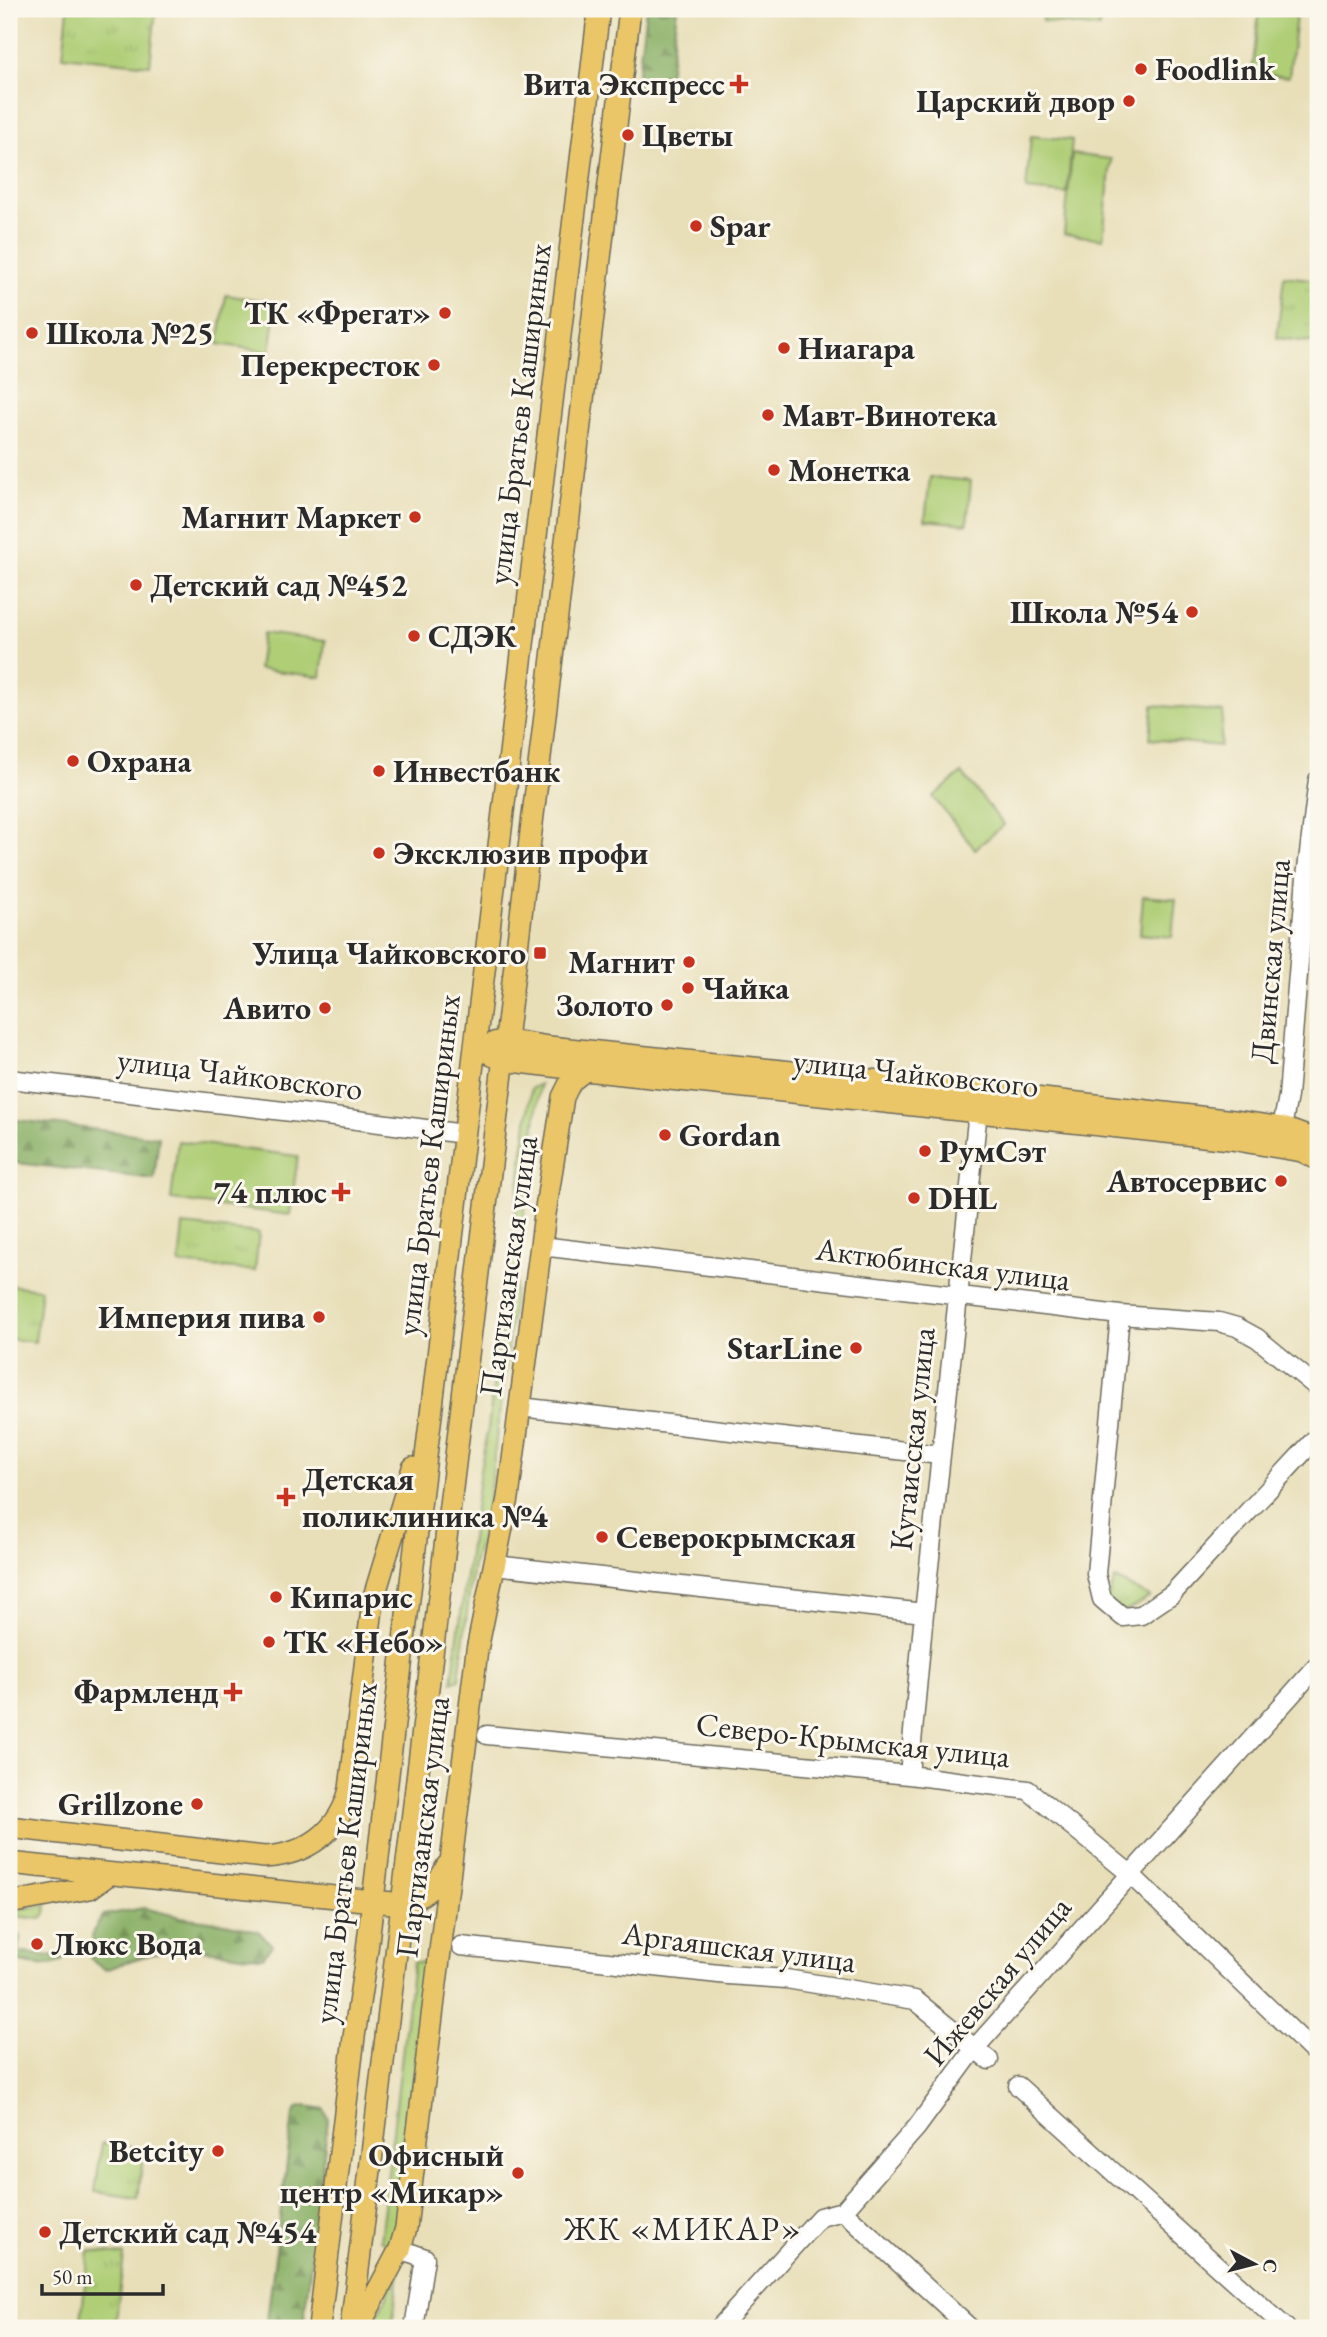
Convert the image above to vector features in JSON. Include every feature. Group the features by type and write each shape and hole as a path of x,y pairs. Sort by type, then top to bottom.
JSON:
{"main road":[{"name":"улица Братьев Кашириных","path":"319,2328 599,9"},
{"name":"улица Братьев Кашириных","path":"351,2328 630,9"},
{"name":"улица Чайковского","path":"505,1050 549,1047 1036,1098 1281,1137 1318,1159"},
{"path":"475,1048 505,1050"},
{"name":"улица Чайковского","path":"505,1050 585,1070 978,1111 1318,1141"},
{"name":"Партизанская улица","path":"358,2328 400,2249 406,2228 477,1650 508,1498 563,1097 571,1081 585,1070"},
{"path":"9,1827 272,1857 291,1853 330,1830 344,1809 350,1789 373,1600 430,1415"},
{"path":"9,1863 402,1904 418,1898 432,1888 449,1863"},
{"path":"9,1903 83,1890 108,1875"}],"street":[{"name":"Двинская улица","path":"1281,1137 1288,1096 1306,877 1318,791"},
{"name":"улица Чайковского","path":"9,1079 464,1134"},
{"name":"Кутаисская улица","path":"909,1775 940,1455 978,1111"},
{"name":"Актюбинская улица","path":"541,1246 1121,1315 1219,1322 1237,1327 1257,1338 1318,1388"},
{"path":"1121,1315 1096,1574 1102,1600 1123,1617 1141,1615 1172,1594 1318,1436"},
{"path":"520,1407 940,1455"},
{"path":"495,1565 924,1613"},
{"name":"Ижевская улица","path":"719,2328 820,2217 843,2211 982,2054 1129,1874 1318,1664"},
{"name":"Северо-Крымская улица","path":"488,1735 909,1775 1028,1790 1129,1874 1317,2054"},
{"name":"Аргаяшская улица","path":"461,1946 786,1979 915,2000 982,2054"},
{"path":"1018,2086 1286,2328"},
{"path":"843,2211 970,2328"},
{"path":"400,2249 425,2258 414,2328"}],"green space":[{"path":"68,9 156,9 150,65 63,56"},
{"path":"646,9 677,9 667,93 636,89"},
{"path":"1043,9 1101,9 1099,28 1042,21"},
{"path":"1259,12 1296,16 1289,77 1252,73"},
{"path":"1031,136 1072,140 1067,194 1026,190"},
{"path":"1072,154 1111,159 1103,239 1064,234"},
{"path":"1284,276 1318,280 1318,343 1277,338"},
{"path":"226,295 277,303 270,352 218,344"},
{"path":"930,477 971,481 967,524 925,520"},
{"path":"263,633 325,641 321,677 258,669"},
{"path":"1153,705 1223,712 1220,746 1150,739"},
{"path":"962,773 1004,825 975,849 933,797"},
{"path":"1143,896 1176,899 1172,937 1140,934"},
{"path":"540,1084 486,1522 473,1564 459,1679 452,1682 488,1428 531,1089"},
{"path":"9,1119 159,1137 154,1179 9,1162"},
{"path":"178,1141 298,1156 290,1215 171,1200"},
{"path":"183,1225 259,1233 255,1271 179,1264"},
{"path":"9,1285 41,1289 35,1342 9,1339"},
{"path":"1115,1579 1150,1597 1125,1612 1107,1600"},
{"path":"47,1905 46,1914 41,1919 16,1916 9,1911"},
{"path":"144,1908 258,1931 272,1945 263,1957 200,1950 172,1951 146,1956 106,1970 90,1958 93,1931 104,1915"},
{"path":"9,1930 20,1936 19,1952 65,1958 53,1965 9,1960"},
{"path":"413,1962 427,1963 398,2223 388,2244 380,2240"},
{"path":"306,2106 324,2109 328,2119 303,2328 266,2328 293,2115 298,2108"},
{"path":"102,2143 144,2149 138,2198 95,2192"},
{"path":"89,2251 124,2255 115,2328 80,2328"},
{"path":"399,2272 392,2328 371,2328"}],"place":[{"name":"Foodlink","path":"1141,69"},
{"name":"Вита Экспресс","path":"739,84"},
{"name":"Царский двор","path":"1129,101"},
{"name":"Цветы","path":"628,135"},
{"name":"Spar","path":"696,226"},
{"name":"ТК «Фрегат»","path":"445,313"},
{"name":"Школа №25","path":"32,333"},
{"name":"Ниагара","path":"784,348"},
{"name":"Перекресток","path":"434,365"},
{"name":"Мавт-Винотека","path":"768,415"},
{"name":"Монетка","path":"774,470"},
{"name":"Магнит Маркет","path":"415,517"},
{"name":"Детский сад №452","path":"136,585"},
{"name":"Школа №54","path":"1192,612"},
{"name":"СДЭК","path":"414,636"},
{"name":"Охрана","path":"73,761"},
{"name":"Инвестбанк","path":"379,771"},
{"name":"Эксклюзив профи","path":"379,853"},
{"name":"Улица Чайковского","path":"540,953"},
{"name":"Магнит","path":"689,962"},
{"name":"Чайка","path":"688,988"},
{"name":"Золото","path":"667,1005"},
{"name":"Авито","path":"325,1008"},
{"name":"Gordan","path":"665,1135"},
{"name":"РумСэт","path":"925,1151"},
{"name":"Автосервис","path":"1281,1181"},
{"name":"74 плюс","path":"341,1192"},
{"name":"DHL","path":"914,1198"},
{"name":"Империя пива","path":"319,1317"},
{"name":"StarLine","path":"856,1348"},
{"name":"Детская поликлиника №4","path":"286,1497"},
{"name":"Северокрымская","path":"602,1537"},
{"name":"Кипарис","path":"276,1597"},
{"name":"ТК «Небо»","path":"269,1642"},
{"name":"Фармленд","path":"233,1692"},
{"name":"Grillzone","path":"197,1804"},
{"name":"Люкс Вода","path":"37,1944"},
{"name":"Betcity","path":"218,2151"},
{"name":"Офисный центр «Микар»","path":"518,2173"},
{"name":"Детский сад №454","path":"45,2232"}],"district":[{"name":"ЖК «МИКАР»","path":"683,2228"}]}
